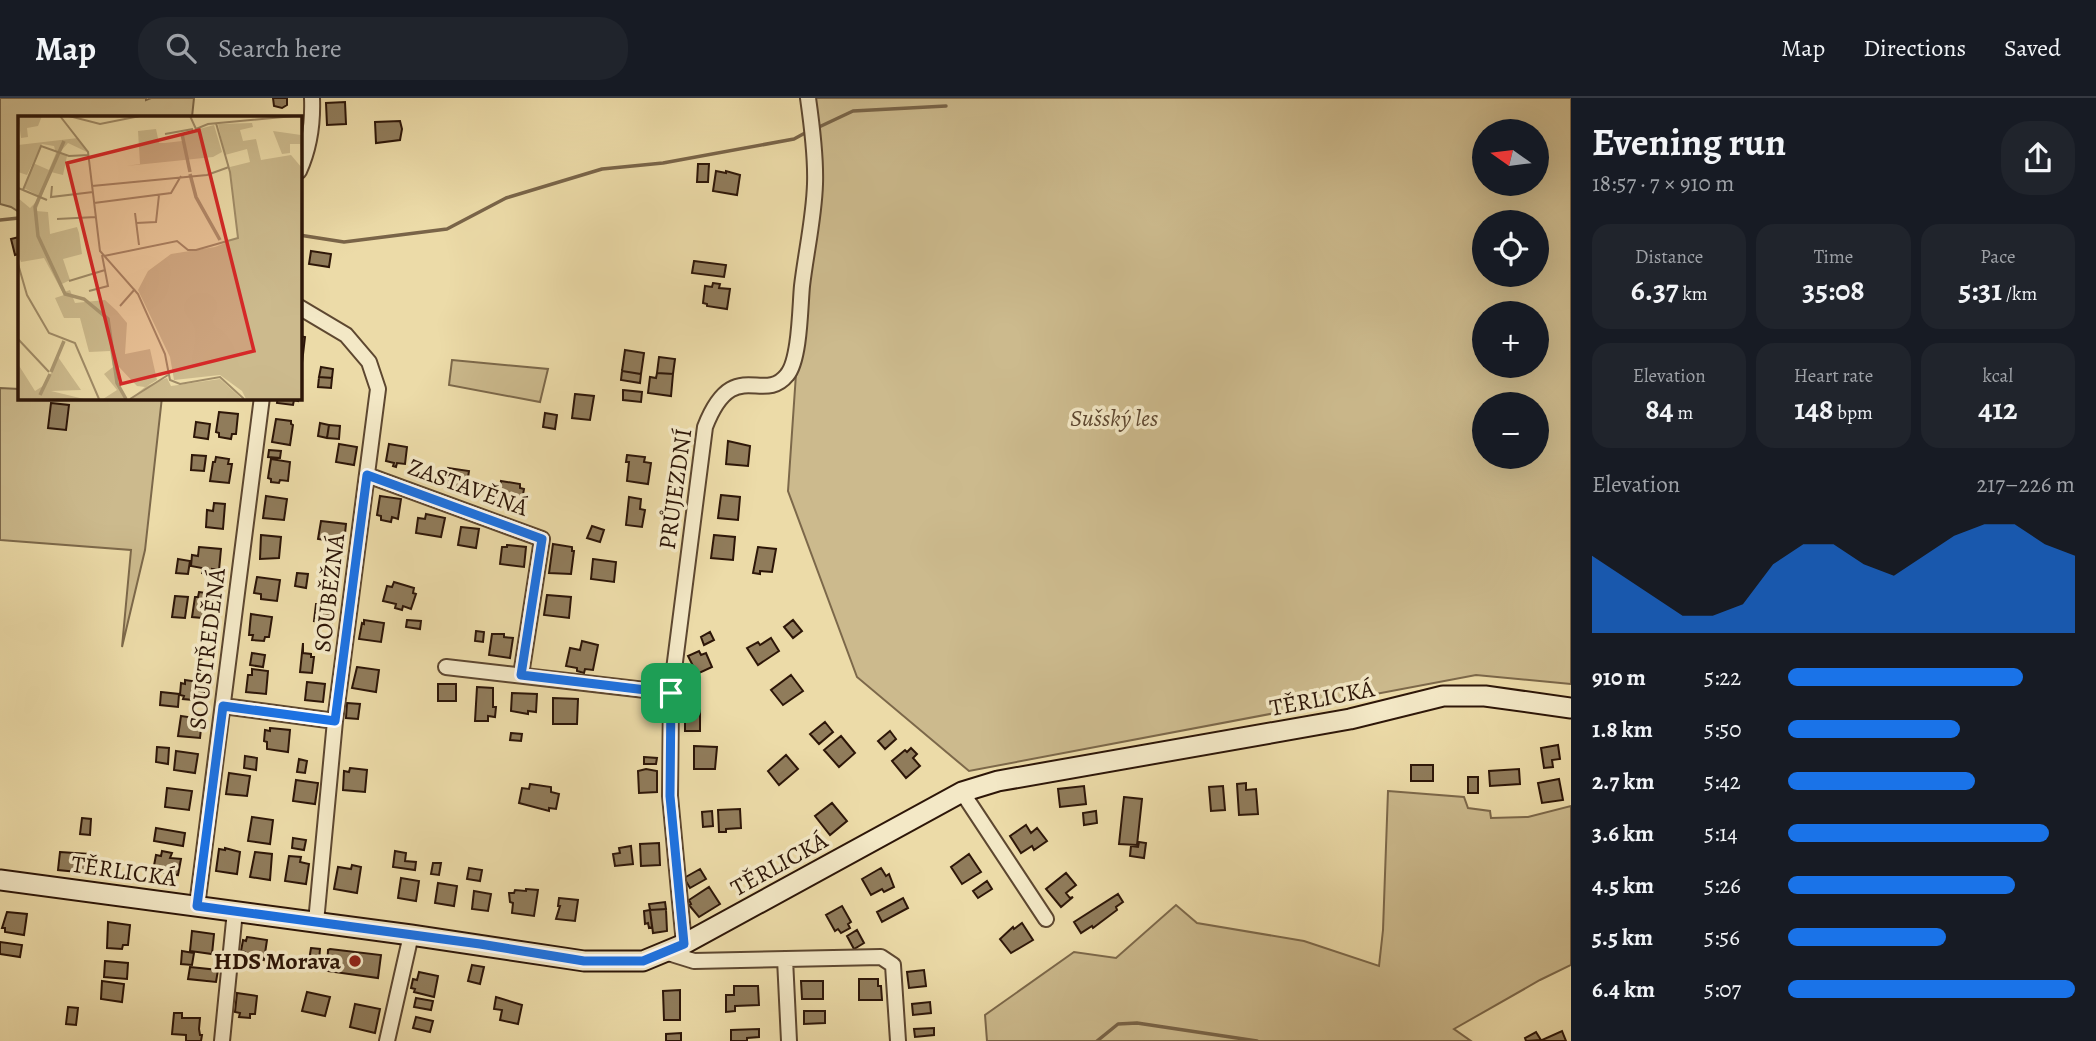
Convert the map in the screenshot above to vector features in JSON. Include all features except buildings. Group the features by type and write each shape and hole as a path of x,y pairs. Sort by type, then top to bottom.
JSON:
{"main road":[{"name":"TĚRLICKÁ","path":"0,880 584,961 643,961 684,944 962,792 998,781 1350,719 1443,696 1493,697 1571,708"}],"street":[{"path":"301,161 313,119 312,98"},
{"name":"PRŮJEZDNÍ","path":"684,944 670,796 671,693 705,427 718,400 727,391 744,385 764,386 778,383 788,375 793,362 815,183 808,98"},
{"name":"SOUBĚŽNÁ","path":"301,308 346,335 369,362 378,389 335,721 316,922"},
{"name":"SOUSTŘEDĚNÁ","path":"197,906 262,399"},
{"name":"ZASTAVĚNÁ","path":"367,475 542,539 521,675"},
{"path":"446,667 671,693"},
{"path":"223,706 335,721"},
{"path":"962,792 1046,919"},
{"path":"222,1041 235,911"},
{"path":"387,1041 411,935"},
{"path":"665,952 694,961 881,957 893,965 898,1041"},
{"path":"785,959 789,1041"}],"green space":[{"path":"0,98 194,98 192,116 18,116 18,211 0,204"},
{"name":"Sušský les","path":"808,98 1571,98 1571,684 1476,675 969,771 857,677 788,491 802,286 815,183"},
{"path":"452,360 548,369 540,402 449,385"},
{"path":"0,388 18,389 18,399 162,399 145,550 122,647 131,550 0,540"},
{"path":"1388,791 1464,797 1468,808 1490,811 1491,818 1528,817 1571,806 1571,965 1454,1029 1471,1041 987,1041 985,1015 1074,952 1116,958 1176,905 1197,923 1304,941 1379,966 1383,930"}],"waterway":[{"path":"819,127 853,111 946,106"},
{"path":"301,235 344,242 447,229 506,198 602,169 663,163 794,139 805,133"},
{"path":"0,220 18,218"},
{"path":"1097,1041 1118,1024 1137,1023 1257,1041"}],"place":[{"name":"HDS Morava","path":"355,961"}],"route":[{"path":"367,475 542,539 521,675 671,693 670,796 684,944 643,961 584,961 480,944 197,906 223,706 335,721 367,475"}]}
